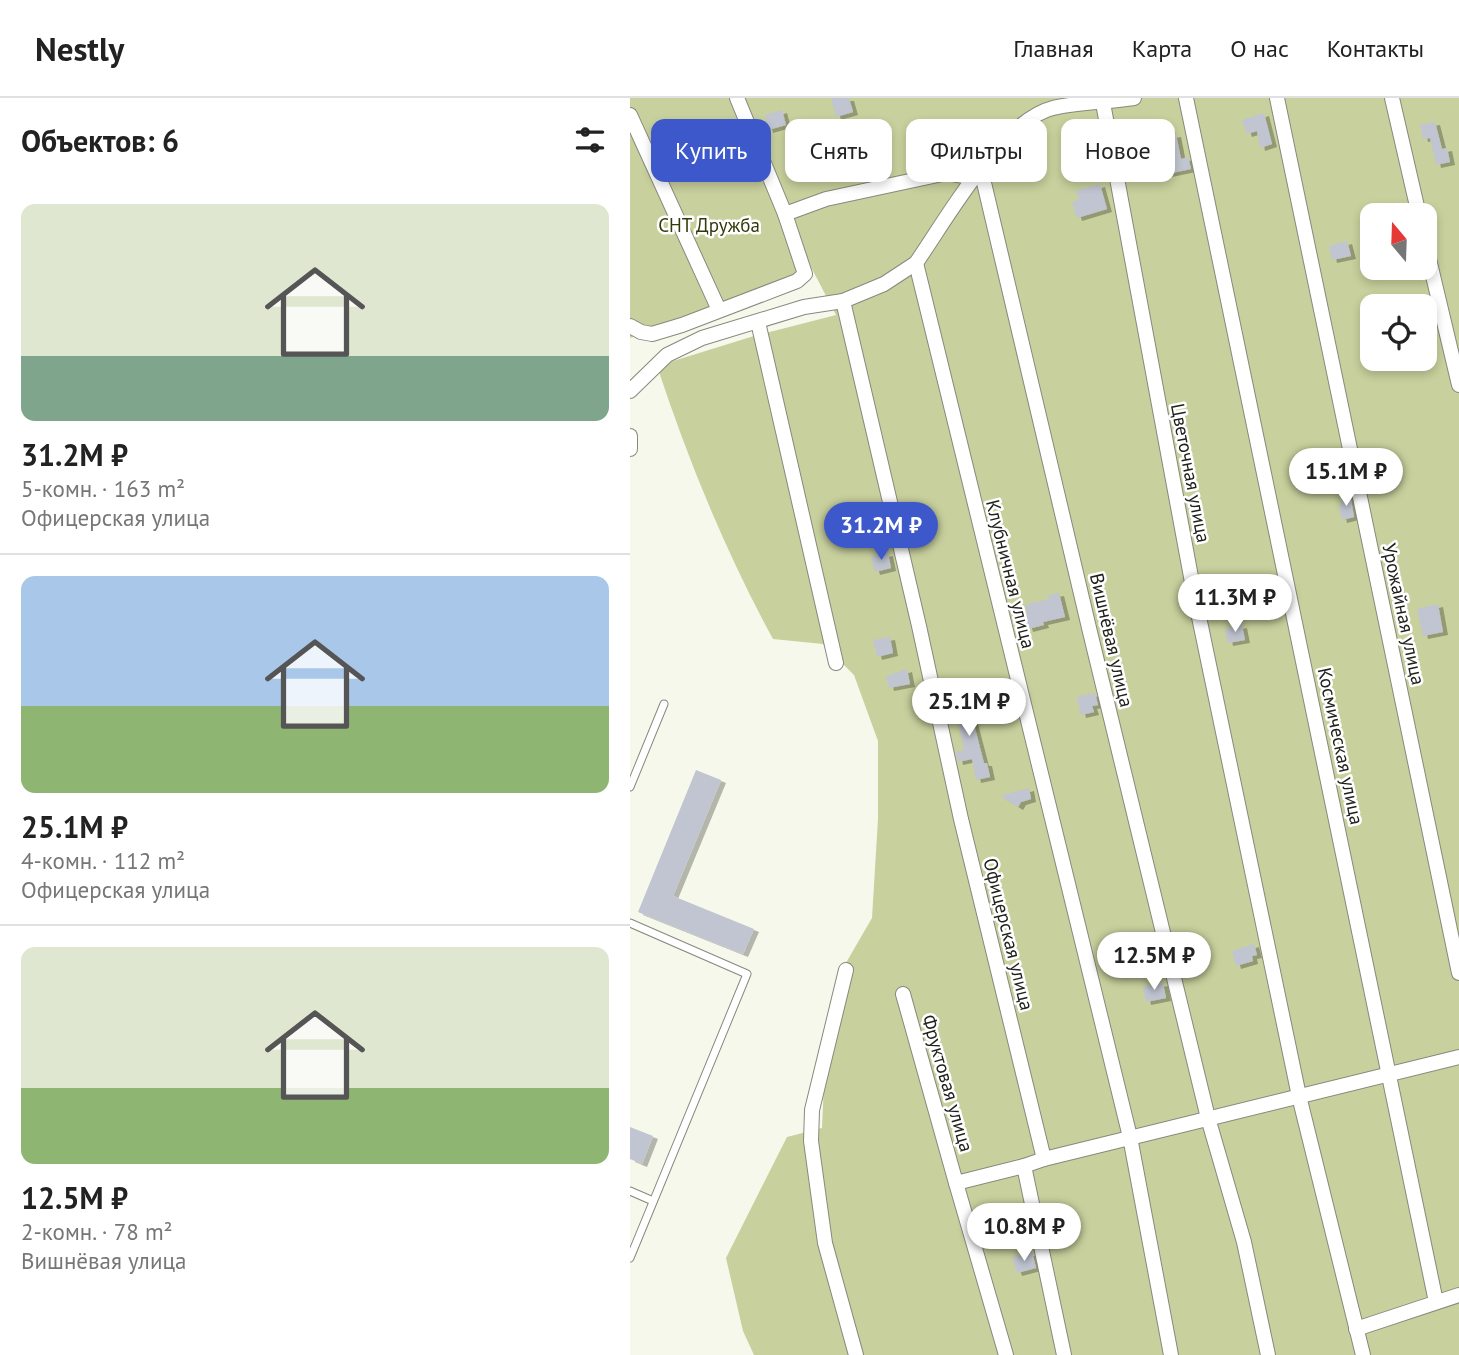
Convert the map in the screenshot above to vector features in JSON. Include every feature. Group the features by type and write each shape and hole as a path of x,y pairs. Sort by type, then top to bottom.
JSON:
{"street":[{"path":"630,326 652,334 797,281 805,274 785,214 737,98"},
{"path":"1028,119 1053,108 1134,98"},
{"name":"Космическая улица","path":"1186,98 1436,1302"},
{"name":"Урожайная улица","path":"1278,98 1459,973"},
{"path":"1392,98 1416,203"},
{"name":"Цветочная улица","path":"1103,103 1194,593 1299,1096 1363,1355"},
{"path":"630,115 719,310"},
{"path":"785,214 827,199 906,182"},
{"path":"633,384 667,355 702,338 804,307 843,301 884,284 916,263 972,182"},
{"name":"Вишнёвая улица","path":"980,182 1208,1118 1244,1242 1268,1355"},
{"name":"Клубничная улица","path":"916,263 1129,1137 1171,1355"},
{"path":"1434,280 1459,385"},
{"name":"Офицерская улица","path":"843,301 961,819 1044,1159"},
{"path":"758,322 836,663"},
{"path":"630,436 630,449"},
{"path":"846,970 812,1110 811,1141 825,1243 856,1355"},
{"name":"Фруктовая улица","path":"903,994 1006,1355"},
{"path":"956,1183 1129,1137 1459,1057"},
{"path":"1024,1166 1064,1355"},
{"path":"1356,1328 1459,1295"}],"lane":[{"path":"630,787 664,704"},
{"path":"630,923 747,974 630,1258"},
{"path":"630,1191 653,1201"}],"green space":[{"name":"СНТ Дружба","path":"630,98 1459,98 1459,1355 754,1355 743,1331 726,1258 787,1137 822,1128 826,1039 843,968 872,918 878,819 878,741 854,675 823,644 773,639 709,506 657,366 754,336 836,315 811,267 791,217 804,277 630,338"}],"building":[{"path":"831,98 849,98 853,112 836,117"},
{"path":"782,110 785,125 771,129 771,119 766,119 765,115"},
{"path":"1264,113 1272,144 1260,148 1257,131 1247,134 1242,120"},
{"path":"1435,122 1442,149 1447,148 1450,162 1436,165 1430,138 1423,139 1420,125"},
{"path":"1175,134 1181,159 1188,157 1191,169 1175,172"},
{"path":"1100,184 1107,209 1077,218 1072,202 1079,200 1076,191"},
{"path":"1347,241 1351,256 1332,260 1329,246"},
{"path":"1350,494 1354,517 1342,520 1339,505 1342,504 1341,496"},
{"path":"888,553 891,568 875,572 871,557"},
{"path":"1059,593 1065,617 1028,629 1024,614 1027,613 1025,605 1049,599 1048,595"},
{"path":"1438,604 1443,632 1423,636 1417,609"},
{"path":"1242,625 1245,640 1228,643 1225,629"},
{"path":"890,637 893,653 877,657 873,640"},
{"path":"907,669 910,684 889,688 886,676"},
{"path":"998,681 1002,696 985,700 981,685"},
{"path":"962,689 969,718 972,717 990,777 976,780 972,759 958,762 956,752 964,750 952,694"},
{"path":"1095,693 1098,705 1092,706 1094,712 1081,715 1077,697"},
{"path":"696,770 721,780 673,896 754,929 743,954 638,912"},
{"path":"1029,788 1031,799 1021,802 1018,807 1000,796"},
{"path":"1254,944 1257,955 1252,956 1253,961 1236,966 1232,951"},
{"path":"1163,983 1166,998 1146,1002 1143,987"},
{"path":"630,1127 653,1136 642,1164 630,1159"},
{"path":"1032,1252 1036,1268 1017,1273 1012,1258"}]}
